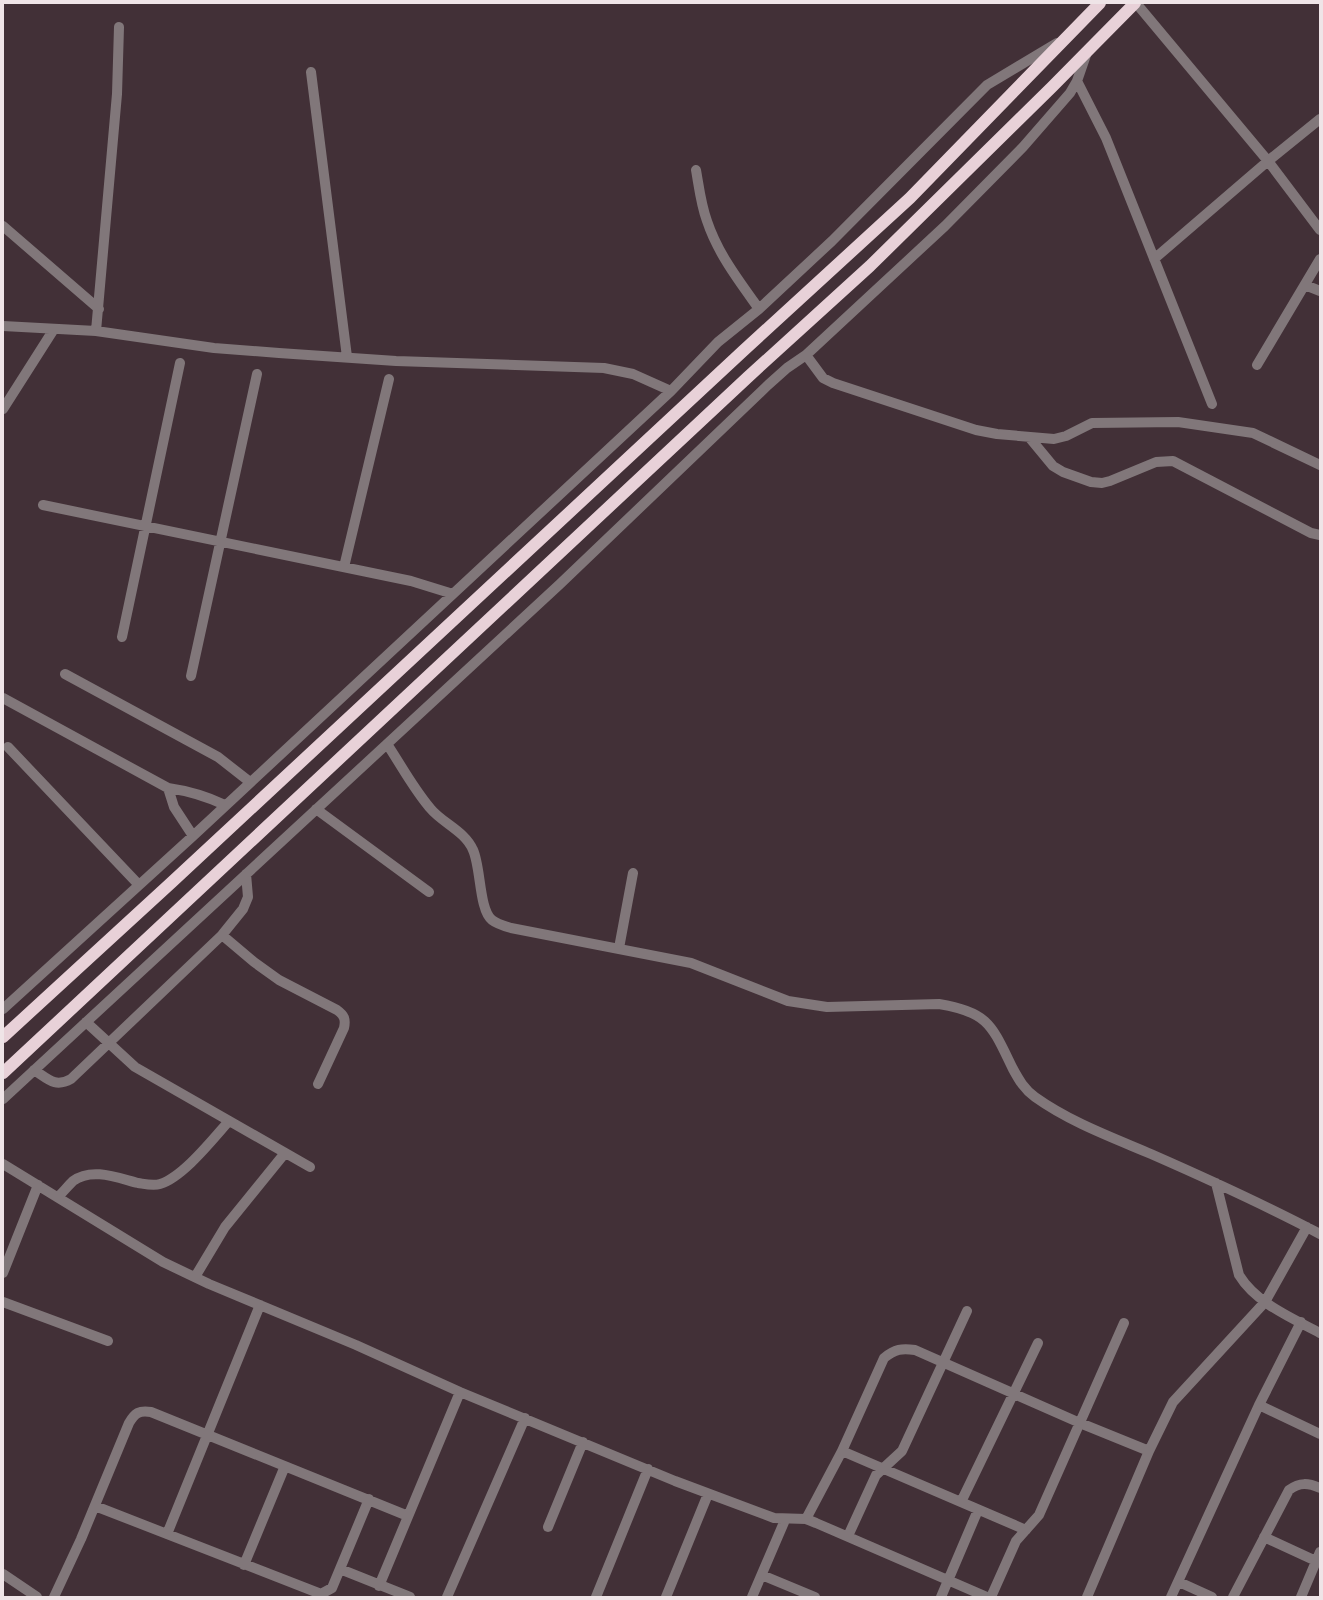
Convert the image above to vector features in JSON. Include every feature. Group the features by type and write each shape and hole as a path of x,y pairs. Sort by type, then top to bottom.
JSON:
{"highway":[{"path":"3,1037 910,198 1100,3"},
{"path":"3,1073 766,360 870,266 1135,3"}],"street":[{"path":"1135,3 1268,161 1320,230"},
{"path":"96,331 117,94 119,27"},
{"path":"3,1009 193,836 671,391 718,342 759,309 832,241 988,86 1068,37"},
{"path":"3,1100 560,584 768,385 787,368 806,355 945,226 1023,147 1070,93 1077,81 1088,51"},
{"path":"310,72 347,357"},
{"path":"1077,81 1100,123 1212,404"},
{"path":"1154,259 1268,161 1320,119"},
{"path":"696,170 706,220 716,246 731,271 759,309"},
{"path":"3,226 98,309"},
{"path":"1257,365 1320,259"},
{"path":"1305,285 1320,291"},
{"path":"3,326 96,331 214,348 396,361 604,368 633,374 671,391"},
{"path":"3,409 54,329"},
{"path":"806,355 823,378 844,388 976,430 997,434 1054,438 1066,436 1092,423 1178,422 1253,433 1320,465"},
{"path":"122,637 180,363"},
{"path":"191,676 257,374"},
{"path":"344,568 389,379"},
{"path":"1029,437 1053,466 1063,472 1091,482 1102,483 1110,481 1156,462 1173,461 1311,533 1320,535"},
{"path":"43,505 411,581 453,594"},
{"path":"65,674 218,757 250,782"},
{"path":"3,698 50,722 168,788 186,790 225,805"},
{"path":"387,744 430,809 465,838 473,848 478,861 485,910 490,919 511,928 619,948 691,964 788,1001 827,1007 939,1004 951,1006 979,1016 986,1021 998,1037 1023,1088 1057,1112 1216,1183 1320,1234"},
{"path":"8,747 139,885"},
{"path":"168,788 174,807 193,836"},
{"path":"316,809 429,892"},
{"path":"619,948 633,873"},
{"path":"34,1070 53,1082 62,1084 71,1079 222,935 243,909 248,897 246,874"},
{"path":"222,935 254,962 280,980 337,1010 343,1015 345,1022 344,1028 318,1084"},
{"path":"86,1022 108,1044 135,1067 310,1167"},
{"path":"58,1197 73,1182 83,1176 94,1174 146,1184 158,1185 169,1181 179,1174 229,1121"},
{"path":"195,1277 225,1227 285,1153"},
{"path":"3,1164 163,1262 195,1277 460,1392 708,1494 774,1518 785,1520 806,1519 987,1597"},
{"path":"1216,1183 1239,1275 1242,1281 1265,1302 1320,1333"},
{"path":"3,1273 38,1185"},
{"path":"1087,1597 1149,1451 1173,1402 1265,1302 1307,1227"},
{"path":"3,1302 108,1341"},
{"path":"167,1534 260,1305"},
{"path":"848,1536 876,1475 902,1451 967,1311"},
{"path":"1171,1597 1259,1405 1300,1322"},
{"path":"991,1597 1012,1549 1039,1515 1124,1323"},
{"path":"961,1502 1038,1343"},
{"path":"806,1519 842,1451 884,1358 893,1351 903,1348 915,1350 1080,1423 1149,1451"},
{"path":"379,1586 460,1392"},
{"path":"1259,1405 1320,1434"},
{"path":"54,1597 134,1414 142,1411 151,1412 408,1516"},
{"path":"447,1597 525,1418"},
{"path":"548,1527 583,1442"},
{"path":"842,1451 1026,1530"},
{"path":"244,1565 285,1466"},
{"path":"596,1597 648,1469"},
{"path":"1233,1597 1289,1490 1297,1484 1306,1483 1320,1488"},
{"path":"666,1597 708,1494"},
{"path":"95,1506 321,1594 332,1588 369,1499"},
{"path":"941,1597 978,1510"},
{"path":"752,1597 785,1520"},
{"path":"1264,1537 1318,1557 1301,1597"},
{"path":"340,1569 379,1586 410,1597"},
{"path":"3,1574 37,1597"},
{"path":"762,1575 815,1597"},
{"path":"1179,1582 1212,1597"}]}
